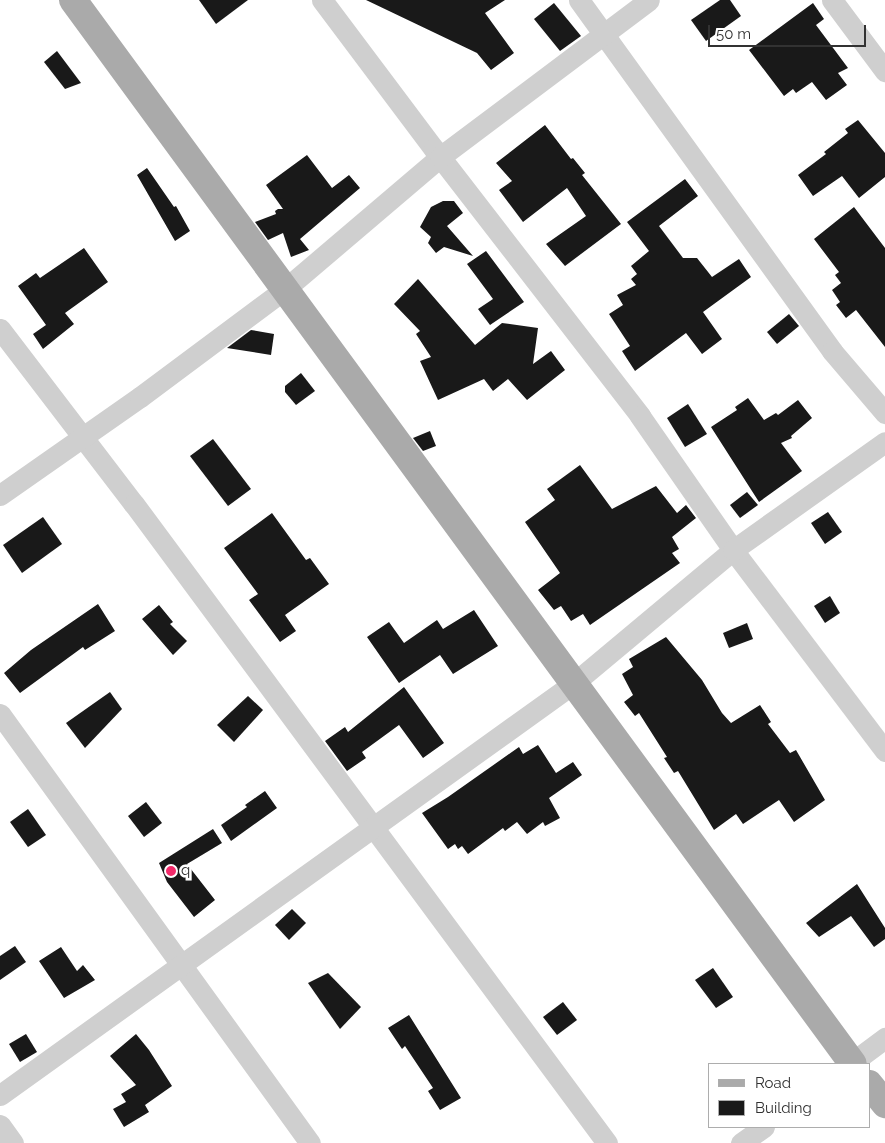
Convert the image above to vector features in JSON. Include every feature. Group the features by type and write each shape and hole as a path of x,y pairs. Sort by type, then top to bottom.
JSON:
{"main road":[{"path":"74,0 851,1063"},
{"path":"870,1085 885,1104"}],"street":[{"path":"322,0 440,157 640,416 733,550 885,752"},
{"path":"579,0 832,351 885,413"},
{"path":"0,495 140,397 285,288 440,157 649,0"},
{"path":"832,0 885,71"},
{"path":"0,329 607,1143"},
{"path":"0,1095 574,683 733,550 885,442"},
{"path":"0,714 310,1143"},
{"path":"853,1063 885,1038"},
{"path":"0,1125 14,1143"},
{"path":"741,1143 763,1128"}],"building":[{"path":"199,0 248,0 216,24"},
{"path":"366,0 505,0 485,13 514,53 491,70 477,53"},
{"path":"720,0 730,0 741,16 706,41 691,20"},
{"path":"554,3 581,36 560,51 534,19"},
{"path":"813,3 824,19 816,25 848,68 838,73 847,85 826,100 812,82 796,93 793,89 784,96 749,50"},
{"path":"57,51 81,83 65,89 44,62"},
{"path":"858,120 885,153 885,177 859,198 842,176 813,196 798,175 826,154 824,152 848,133 845,129"},
{"path":"545,125 571,159 573,158 585,173 582,175 621,224 565,266 546,244 586,216 567,188 523,222 499,190 512,181 496,163"},
{"path":"307,155 332,188 349,175 360,188 300,239 309,250 291,257 283,233 268,240 255,222 276,214 275,211 278,209 283,209 266,185"},
{"path":"147,168 174,207 176,206 190,231 175,241 137,175"},
{"path":"685,179 698,196 659,226 683,258 697,258 712,277 739,259 751,277 703,312 722,339 702,354 686,333 635,371 622,351 630,346 609,314 623,305 617,295 636,285 631,279 637,274 631,266 649,251 627,222"},
{"path":"443,201 454,201 463,213 447,226 473,256 444,247 436,253 428,243 431,237 420,227 431,207"},
{"path":"854,207 885,248 885,347 856,310 846,318 836,305 840,302 832,290 841,283 835,275 839,272 814,239"},
{"path":"84,248 108,282 65,313 74,324 43,349 33,334 46,325 18,286 36,273 40,278"},
{"path":"486,251 524,302 490,325 478,309 493,299 467,264"},
{"path":"418,279 475,345 502,323 538,328 533,364 551,351 565,370 527,400 508,379 493,391 484,379 438,400 420,361 431,357 416,334 420,331 394,304"},
{"path":"789,314 799,326 777,344 767,332"},
{"path":"251,330 274,334 271,355 227,348"},
{"path":"301,373 315,391 296,405 285,392 285,386"},
{"path":"748,398 764,420 776,413 778,415 798,400 812,418 791,436 792,438 781,443 802,471 759,502 711,427 737,410 735,407"},
{"path":"688,404 707,434 685,447 667,418"},
{"path":"430,431 436,446 423,451 413,438"},
{"path":"213,439 251,489 228,506 190,456"},
{"path":"580,465 612,509 656,486 677,513 686,505 696,518 672,537 679,549 672,553 680,563 590,625 583,614 571,621 561,606 554,610 538,590 560,573 525,522 555,500 547,489"},
{"path":"747,492 758,505 740,518 730,505"},
{"path":"828,512 842,532 825,544 811,523"},
{"path":"272,513 306,560 310,558 329,584 285,615 296,631 280,642 249,600 258,594 224,548"},
{"path":"43,517 62,544 22,573 3,545"},
{"path":"830,596 840,613 825,623 814,606"},
{"path":"98,604 115,631 85,650 83,647 20,693 4,673 31,650"},
{"path":"159,605 173,622 170,624 187,641 173,655 142,619"},
{"path":"474,610 498,646 453,674 440,655 399,683 367,637 389,622 404,643 437,620 443,629"},
{"path":"747,623 753,639 729,648 723,633"},
{"path":"666,637 702,680 722,713 731,723 760,705 771,722 768,724 790,753 796,750 825,800 794,822 779,800 743,824 736,814 714,830 678,771 674,773 664,758 667,757 639,713 635,716 624,702 633,695 622,674 633,667 629,659"},
{"path":"404,687 444,743 423,758 399,725 362,752 366,758 347,771 325,741 345,727 348,732"},
{"path":"110,692 122,709 85,748 66,723"},
{"path":"248,696 263,710 234,742 217,725"},
{"path":"538,745 556,773 573,762 582,775 549,798 560,818 545,826 543,822 527,834 517,822 505,831 503,828 468,854 462,846 458,849 455,844 448,849 422,813 519,747 523,754"},
{"path":"265,791 277,808 231,841 221,825 247,807 245,805"},
{"path":"146,802 162,823 144,837 128,816"},
{"path":"28,809 46,835 28,847 10,822"},
{"path":"213,829 222,843 187,864 215,900 194,917 167,882 159,863"},
{"path":"857,884 885,928 885,939 874,947 851,916 819,937 806,923"},
{"path":"292,909 306,923 289,940 275,925"},
{"path":"15,946 26,962 0,980 0,956"},
{"path":"61,947 77,971 83,965 95,980 64,998 39,961"},
{"path":"713,968 733,997 716,1008 695,980"},
{"path":"328,973 361,1007 340,1029 308,983"},
{"path":"563,1002 577,1020 557,1035 543,1017"},
{"path":"409,1015 461,1098 440,1110 428,1091 433,1088 405,1046 402,1049 388,1028"},
{"path":"26,1034 37,1052 20,1062 9,1044"},
{"path":"136,1034 149,1050 172,1086 145,1105 149,1112 124,1127 113,1109 126,1102 121,1094 136,1085 110,1056"}],"place":[{"name":"q","path":"171,871"}]}
